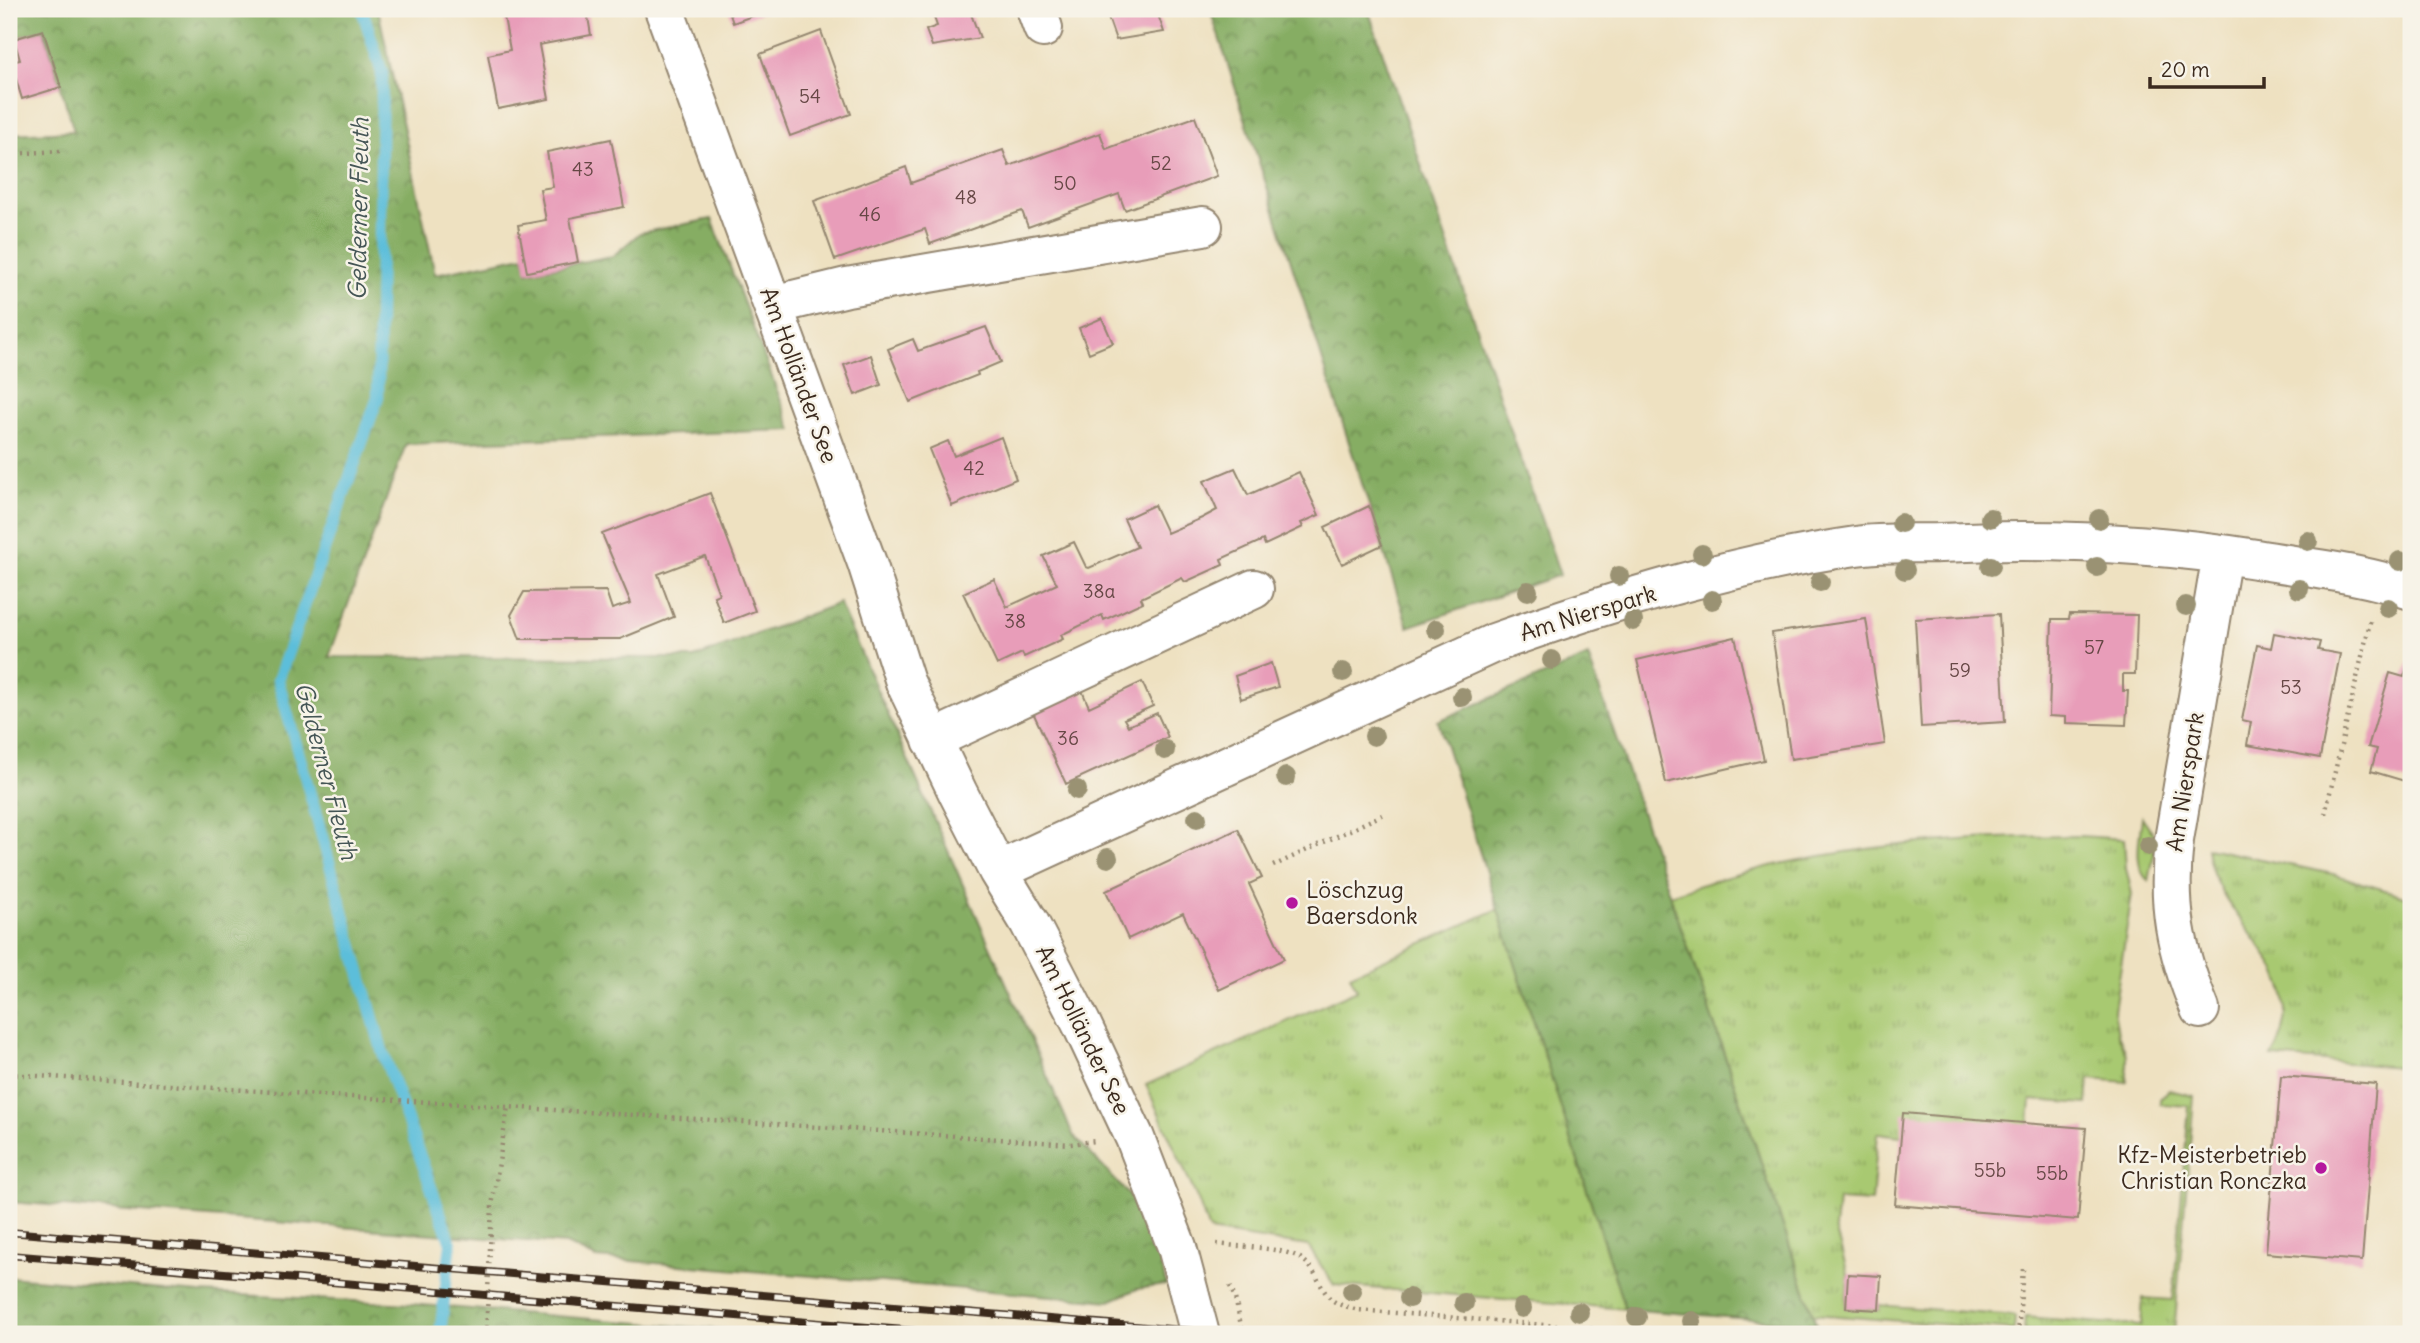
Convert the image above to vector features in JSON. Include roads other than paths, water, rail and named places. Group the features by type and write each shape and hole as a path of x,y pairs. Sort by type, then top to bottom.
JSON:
{"street":[{"name":"Am Holländer See","path":"664,9 867,563 905,682 998,871 1029,922 1135,1138 1177,1247 1200,1334"},
{"path":"774,305 847,287 1203,226"},
{"name":"Am Nierspark","path":"998,871 1494,643 1562,619 1732,569 1858,546 2068,541 2141,545 2222,554 2395,584"},
{"name":"Am Nierspark","path":"2200,1009 2179,951 2172,917 2170,878 2222,554"},
{"path":"932,740 1254,589"}],"waterway":[{"name":"Gelderner Fleuth","path":"362,9 382,73 378,397 278,680 382,1050 451,1243 440,1334"}],"railway":[{"path":"9,1232 1229,1334"},
{"path":"9,1255 952,1334"}],"place":[{"name":"Löschzug Baersdonk","path":"1292,903"},
{"name":"Kfz-Meisterbetrieb Christian Ronczka","path":"2321,1168"}]}
